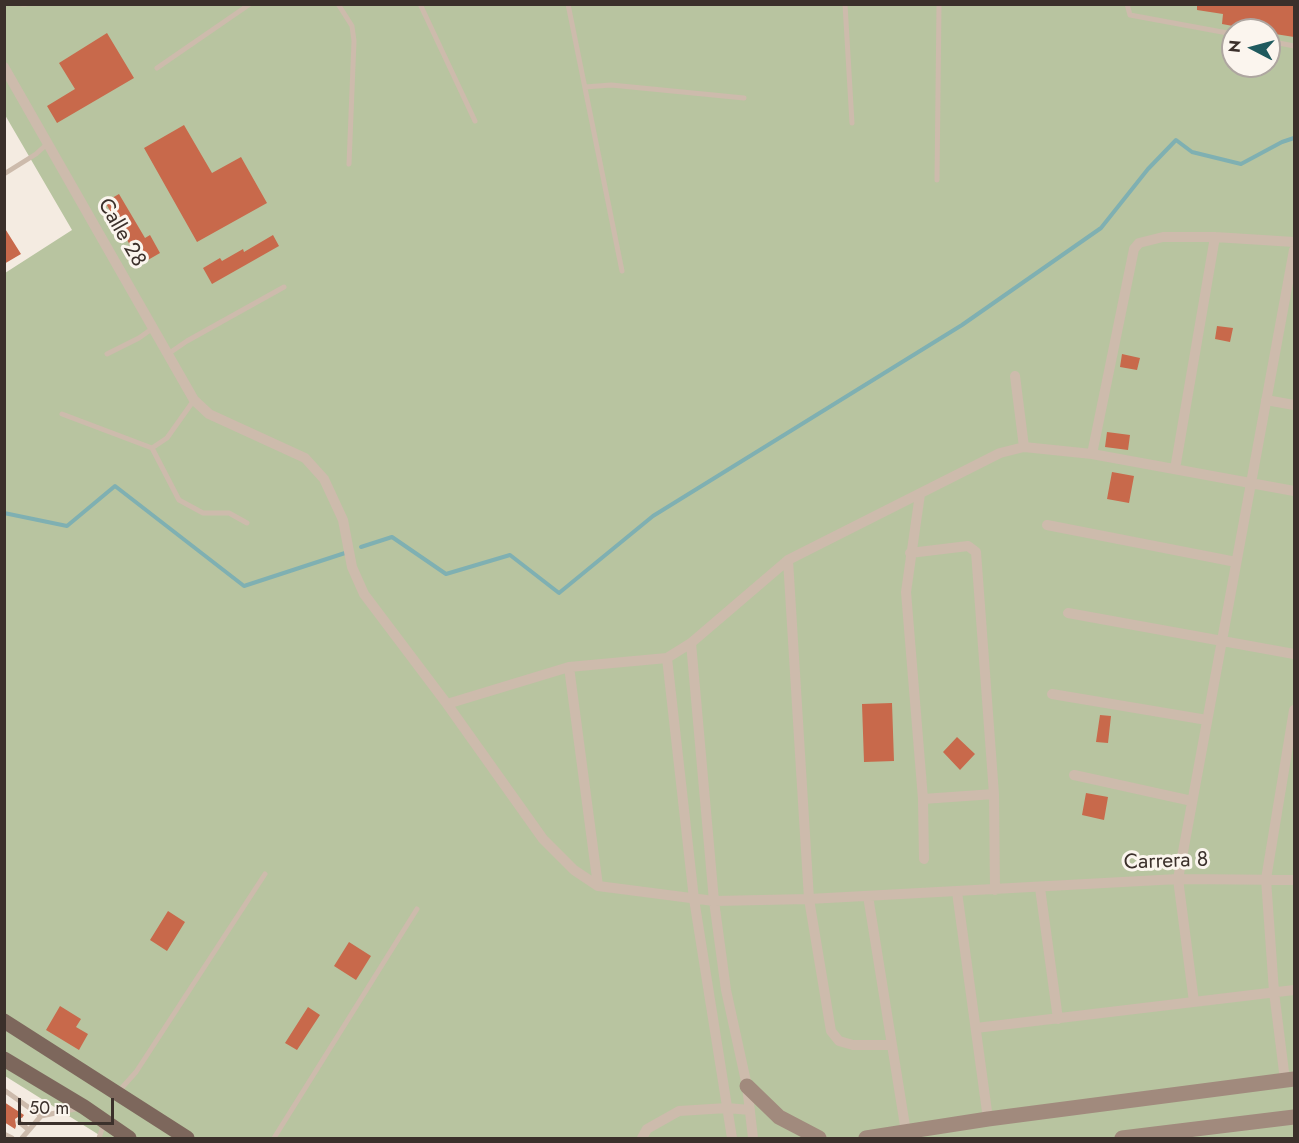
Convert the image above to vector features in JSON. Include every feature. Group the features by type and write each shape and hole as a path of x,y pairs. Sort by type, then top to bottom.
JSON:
{"main road":[{"path":"4,1021 187,1138"},
{"path":"4,1059 84,1107 129,1138"},
{"path":"866,1138 988,1119 1290,1079"},
{"path":"747,1086 779,1117 819,1138"},
{"path":"1122,1138 1294,1117"}],"street":[{"name":"Calle 28","path":"4,67 194,400 209,414 305,458 324,478 343,520 352,567 364,594 543,839 574,870 598,886"},
{"path":"1092,454 1134,249 1139,243 1163,237 1215,237 1294,242"},
{"path":"1174,469 1215,237"},
{"path":"1194,1002 1178,879 1294,250"},
{"path":"1015,376 1024,447"},
{"path":"1266,400 1294,405"},
{"path":"447,705 569,667 667,658 691,643 788,560 1000,453 1024,447 1092,454 1294,491"},
{"path":"920,494 906,592 923,799 924,859"},
{"path":"1047,525 1236,562"},
{"path":"910,553 968,546 976,552 994,794 995,890"},
{"path":"788,560 809,900 831,1031 838,1041 853,1045 892,1045"},
{"path":"1068,613 1294,654"},
{"path":"691,643 714,901 726,990 747,1086 753,1138"},
{"path":"667,658 694,899 732,1138"},
{"path":"569,667 598,886"},
{"path":"1052,694 1207,720"},
{"path":"1290,1079 1274,993 1266,879 1294,710"},
{"path":"1074,775 1192,801"},
{"path":"923,799 994,794"},
{"name":"Carrera 8","path":"598,886 714,901 809,900 1178,879 1294,880"},
{"path":"1040,888 1058,1019"},
{"path":"957,892 988,1119"},
{"path":"868,896 906,1132"},
{"path":"976,1028 1294,990"},
{"path":"642,1138 647,1129 679,1111 727,1108 750,1110"}],"lane":[{"path":"157,68 250,4"},
{"path":"338,4 352,26 354,41 349,164"},
{"path":"420,4 475,121"},
{"path":"568,4 622,271"},
{"path":"845,4 852,123"},
{"path":"937,180 939,4"},
{"path":"1127,4 1130,15 1221,32"},
{"path":"585,87 611,85 744,98"},
{"path":"4,174 36,154 47,144"},
{"path":"168,354 284,287"},
{"path":"107,354 140,338 153,328"},
{"path":"152,448 167,438 194,400"},
{"path":"62,414 152,448 179,500 203,513 229,513 247,524"},
{"path":"118,1092 136,1072 265,874"},
{"path":"274,1138 417,909"},
{"path":"4,1090 41,1116"},
{"path":"22,1138 41,1116 84,1107"},
{"path":"19,1122 29,1130"},
{"path":"99,1138 105,1122"},
{"path":"4,1134 12,1138"}],"green space":[{"path":"5,5 1294,5 1294,1138 104,1138 5,1076 5,273 72,230 5,115"}],"building":[{"path":"1197,4 1294,4 1294,37 1281,35 1281,18 1223,18 1223,14 1197,10"},
{"path":"107,33 134,78 57,123 47,106 75,89 59,63"},
{"path":"184,125 212,173 241,157 267,203 197,242 144,148"},
{"path":"119,194 145,238 150,235 160,253 141,264 105,202"},
{"path":"4,227 21,254 4,264"},
{"path":"273,235 279,246 212,284 203,268 220,258 222,261 243,249 244,252"},
{"path":"1217,326 1233,328 1230,342 1215,339"},
{"path":"1122,354 1140,358 1137,370 1120,367"},
{"path":"1107,432 1130,435 1128,450 1105,447"},
{"path":"1112,472 1134,476 1129,503 1107,499"},
{"path":"892,703 894,761 864,762 862,704"},
{"path":"1100,715 1111,716 1108,743 1096,742"},
{"path":"957,737 975,754 960,770 943,752"},
{"path":"1086,793 1108,797 1104,820 1082,815"},
{"path":"168,911 185,922 167,951 150,940"},
{"path":"349,942 371,956 356,980 334,966"},
{"path":"60,1006 81,1019 76,1027 88,1034 79,1050 46,1030"},
{"path":"308,1007 320,1015 297,1050 285,1043"},
{"path":"4,1102 24,1115 22,1118 15,1119 15,1129 4,1122"}],"waterway":[{"path":"361,547 392,537 446,574 510,555 559,593 653,516 962,325 1101,228 1148,169 1176,140 1192,152 1241,164 1294,138"},
{"path":"4,513 67,526 115,486 244,586 345,553"}]}
